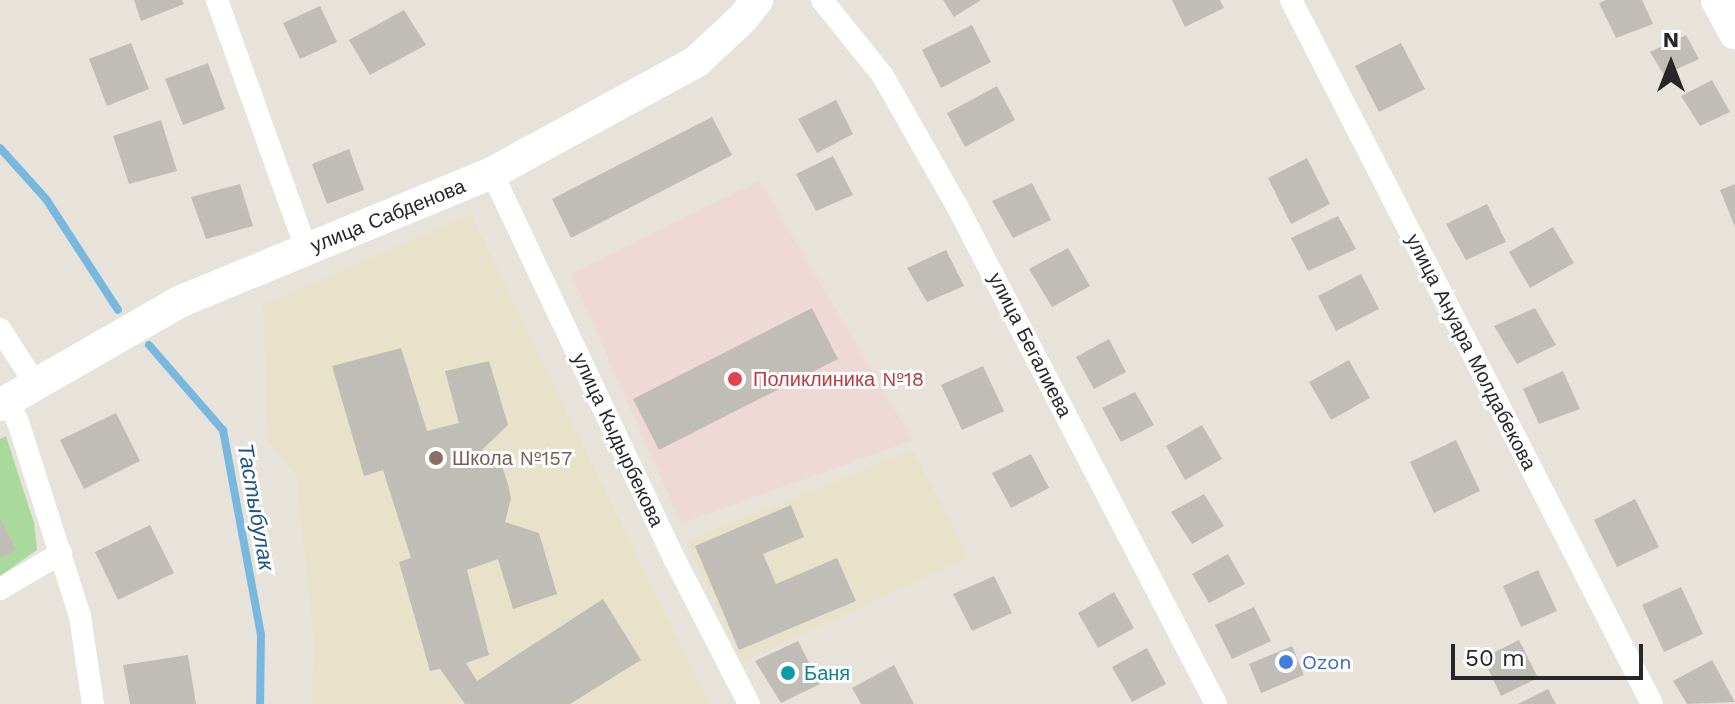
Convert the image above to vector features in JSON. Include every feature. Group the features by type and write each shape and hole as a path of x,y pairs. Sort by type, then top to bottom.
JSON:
{"street":[{"path":"217,0 306,249"},
{"name":"улица Сабденова","path":"4,402 179,302 492,173 697,61 757,0"},
{"name":"улица Бегалиева","path":"822,0 883,76 957,206 1216,704"},
{"name":"улица Ануара Молдабекова","path":"1291,0 1652,704"},
{"path":"1717,0 1735,34"},
{"name":"улица Кыдырбекова","path":"492,173 675,560 749,704"},
{"path":"0,329 35,383"},
{"path":"4,402 61,553 80,616 93,704"},
{"path":"0,589 61,553"}],"shaded area":[{"path":"760,181 913,440 681,523 571,274"},
{"name":"Школа №157","path":"471,214 709,704 311,704 314,641 296,475 268,442 263,305"},
{"path":"913,450 969,557 742,662 686,541"}],"green space":[{"path":"6,436 34,523 37,550 0,576 0,439"}],"building":[{"path":"134,0 182,0 184,4 141,21"},
{"path":"943,0 981,0 954,17"},
{"path":"1172,0 1220,0 1224,8 1185,27"},
{"path":"1606,0 1642,0 1653,24 1616,38 1599,3"},
{"path":"320,6 337,42 300,59 283,23"},
{"path":"404,10 426,45 370,75 349,40"},
{"path":"972,25 991,62 941,88 922,50"},
{"path":"1686,35 1699,59 1664,75 1650,52"},
{"path":"131,43 149,89 107,106 89,59"},
{"path":"1401,43 1425,89 1379,112 1355,66"},
{"path":"208,63 225,109 183,125 165,79"},
{"path":"1712,80 1730,112 1700,126 1681,96"},
{"path":"997,86 1015,120 965,147 947,113"},
{"path":"836,100 853,134 817,153 798,119"},
{"path":"712,117 732,155 571,238 552,199"},
{"path":"161,120 177,171 129,184 113,136"},
{"path":"349,149 364,190 327,204 312,164"},
{"path":"833,156 853,195 816,211 796,174"},
{"path":"1307,158 1330,204 1291,224 1268,178"},
{"path":"1032,183 1051,220 1013,238 992,201"},
{"path":"240,184 253,226 206,239 191,197"},
{"path":"1735,184 1735,227 1720,190"},
{"path":"1487,204 1506,242 1466,260 1446,224"},
{"path":"1338,216 1356,249 1308,271 1291,238"},
{"path":"1553,227 1574,263 1530,288 1509,252"},
{"path":"1068,248 1090,286 1052,307 1029,269"},
{"path":"946,250 964,286 927,302 907,268"},
{"path":"1361,274 1379,309 1336,331 1318,296"},
{"name":"Поликлиника №18","path":"812,308 838,359 659,450 633,399"},
{"path":"1535,308 1556,345 1517,364 1494,326"},
{"path":"1109,339 1126,372 1094,389 1076,357"},
{"name":"Школа №157","path":"401,348 427,431 459,423 445,371 489,361 508,425 482,450 503,469 508,484 511,498 505,522 539,533 557,594 513,609 498,559 467,570 489,655 466,663 477,681 603,599 641,660 570,704 465,704 440,669 430,671 399,562 411,558 383,470 364,476 332,366"},
{"path":"1349,360 1370,398 1331,420 1309,382"},
{"path":"983,366 1004,411 962,430 941,385"},
{"path":"1563,371 1580,409 1539,424 1523,389"},
{"path":"1135,392 1154,425 1121,442 1102,408"},
{"path":"116,413 140,461 84,489 60,440"},
{"path":"1202,425 1222,459 1185,480 1166,446"},
{"path":"1456,440 1480,491 1434,513 1410,462"},
{"path":"1031,454 1049,488 1011,508 992,473"},
{"path":"1204,494 1224,526 1192,544 1171,512"},
{"path":"1635,499 1659,547 1617,567 1594,520"},
{"path":"791,505 804,537 763,554 776,584 837,558 856,601 739,650 695,546"},
{"path":"0,518 16,550 0,558"},
{"path":"150,525 174,573 118,600 95,552"},
{"path":"1228,554 1245,584 1209,603 1192,574"},
{"path":"1538,570 1557,611 1521,627 1503,586"},
{"path":"994,576 1012,613 972,631 953,594"},
{"path":"1681,587 1703,634 1664,652 1642,605"},
{"path":"1114,592 1134,628 1098,648 1078,613"},
{"path":"1254,607 1271,641 1232,659 1215,625"},
{"path":"1519,640 1538,678 1501,696 1483,658"},
{"name":"Баня","path":"798,641 820,684 781,703 755,661"},
{"path":"1292,646 1304,675 1261,693 1249,664"},
{"path":"1147,648 1166,684 1132,702 1112,667"},
{"path":"188,655 196,704 130,704 123,665"},
{"path":"1712,660 1735,702 1687,704 1673,681"},
{"path":"894,665 914,704 861,704 852,688"},
{"path":"1548,689 1556,704 1518,704"}],"waterway":[{"name":"Тастыбулак","path":"0,148 46,199 118,310"},
{"name":"Тастыбулак","path":"149,345 223,430 261,635 260,704"}],"place":[{"name":"Поликлиника №18","path":"735,379"},
{"name":"Школа №157","path":"436,458"},
{"name":"Ozon","path":"1286,662"},
{"name":"Баня","path":"788,673"}]}
